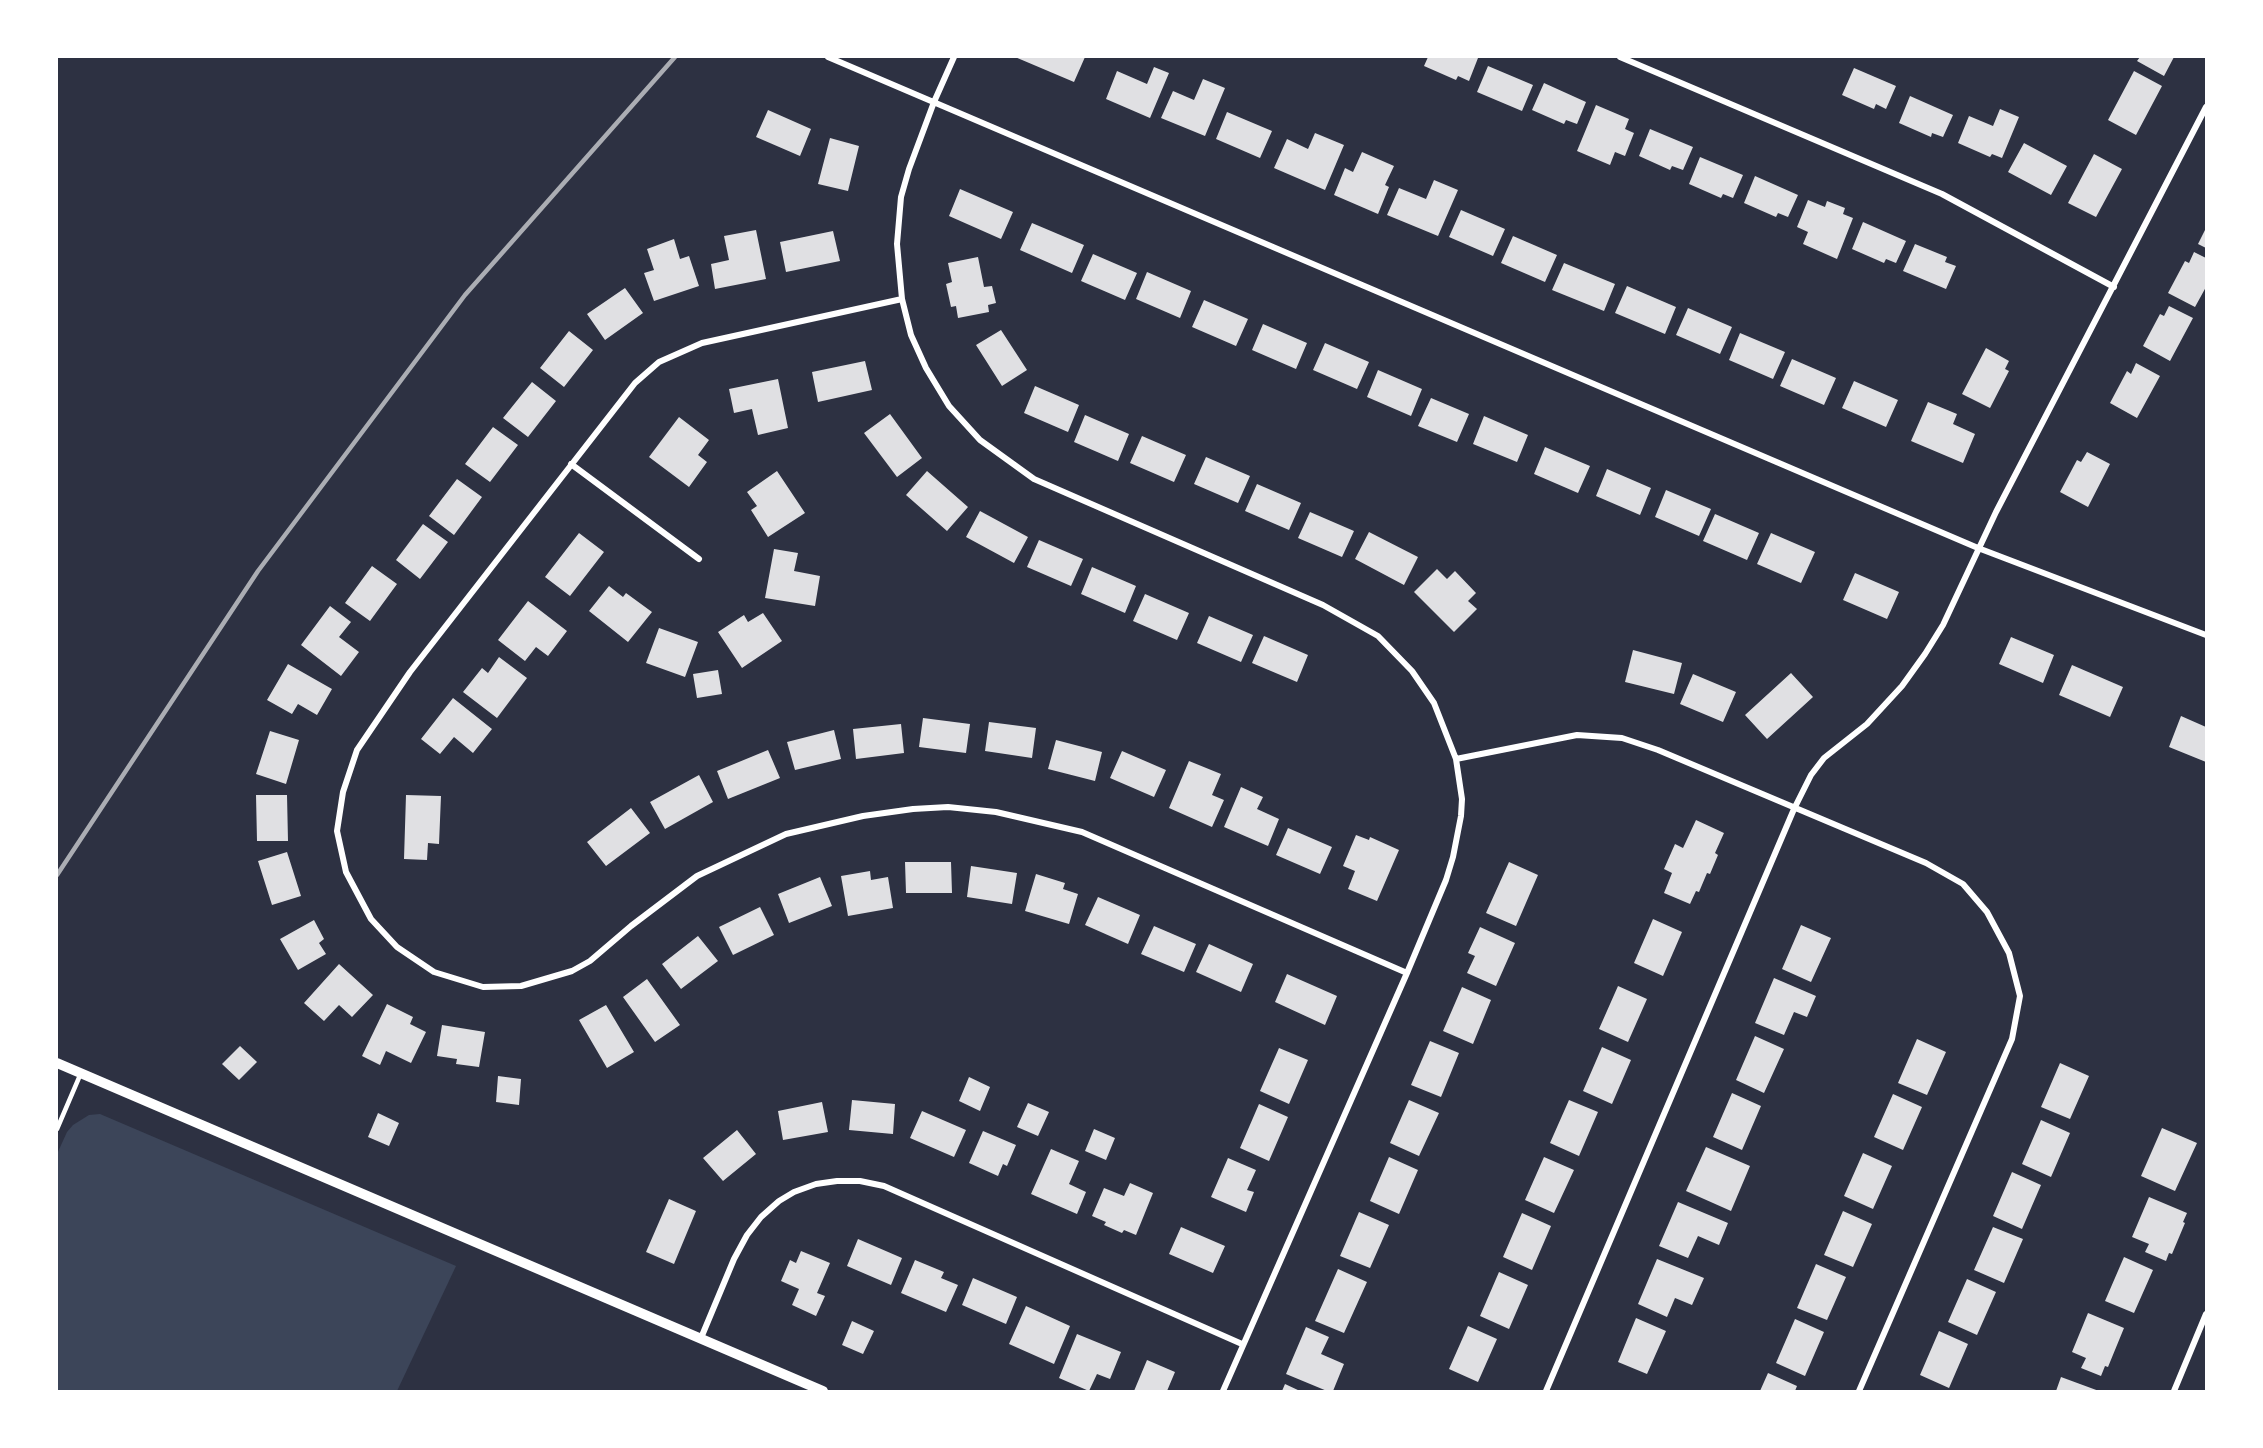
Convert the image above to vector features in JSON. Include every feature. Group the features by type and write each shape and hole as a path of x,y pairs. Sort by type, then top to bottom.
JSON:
{"street":[{"path":"828,57 1978,548 2206,635"},
{"path":"954,57 909,169 901,197 897,244 902,299 911,335 938,390 949,406 980,440 1034,479 1323,604 1378,636 1412,671 1434,703 1456,759 1461,816 1453,857 1407,973 1223,1391"},
{"path":"1620,57 1942,194 2114,287"},
{"path":"1546,1391 1794,809 1811,775 1824,758 1866,724 1902,686 1943,625 1978,548 2206,106"},
{"path":"902,299 702,343 659,362 635,383 410,672 357,750 343,792 337,831 346,872 371,919 397,947 434,972 483,987 521,986 572,970 602,952 631,926 697,876 786,834 863,816 948,807 996,812 1082,832 1407,973"},
{"path":"571,464 699,558"},
{"path":"1456,759 1577,735 1622,738 1658,750 1926,863 1963,884 1987,912 2009,953 2020,996 2013,1040 1859,1391"},
{"path":"57,1063 823,1391"},
{"path":"701,1338 734,1259 747,1235 761,1217 779,1201 794,1192 816,1184 860,1181 884,1186 1242,1344"},
{"path":"2174,1391 2206,1314"}],"lane":[{"path":"57,1129 81,1073"}],"shaded area":[{"path":"100,1114 456,1266 397,1391 57,1391 57,1154 67,1132 73,1125 89,1115"}],"building":[{"path":"1015,57 1085,57 1074,82"},
{"path":"1428,57 1478,58 1469,81 1458,76 1456,80 1424,66"},
{"path":"2140,57 2174,57 2164,76 2137,61"},
{"path":"1488,66 1533,85 1522,111 1477,92"},
{"path":"1154,67 1169,73 1150,118 1106,99 1117,71 1147,84"},
{"path":"1854,68 1896,86 1886,109 1876,104 1874,109 1842,95"},
{"path":"2134,71 2162,86 2136,135 2108,120"},
{"path":"1203,79 1225,88 1205,136 1161,118 1173,91 1194,100"},
{"path":"1544,83 1586,102 1577,124 1566,120 1564,124 1532,110"},
{"path":"1910,96 1953,115 1943,137 1932,133 1931,137 1899,123"},
{"path":"1596,105 1629,119 1625,129 1634,133 1625,156 1615,152 1610,165 1577,151"},
{"path":"2000,109 2019,117 2002,158 1992,154 1990,157 1958,143 1969,116 1993,126"},
{"path":"768,110 811,129 800,156 756,137"},
{"path":"1227,112 1272,131 1260,158 1216,139"},
{"path":"1650,129 1693,147 1683,170 1672,166 1670,170 1639,156"},
{"path":"1315,133 1344,145 1325,190 1274,168 1287,139 1308,149"},
{"path":"830,138 859,146 848,191 818,184"},
{"path":"2024,143 2067,166 2051,195 2008,172"},
{"path":"1362,152 1394,166 1385,185 1389,187 1378,214 1334,195 1345,168 1353,172"},
{"path":"2094,154 2122,169 2096,217 2068,203"},
{"path":"1700,157 1743,175 1733,198 1723,194 1721,198 1689,184"},
{"path":"1755,176 1798,195 1788,217 1778,213 1776,217 1744,203"},
{"path":"1434,180 1458,190 1438,236 1387,215 1399,188 1426,199"},
{"path":"960,189 1013,212 1001,239 949,216"},
{"path":"1808,200 1825,207 1827,201 1845,208 1843,214 1853,218 1837,259 1803,244 1808,232 1797,227"},
{"path":"1461,210 1505,229 1493,256 1449,237"},
{"path":"1863,222 1906,241 1896,263 1886,259 1884,263 1852,249"},
{"path":"1032,223 1084,245 1072,273 1020,250"},
{"path":"2206,228 2206,248 2198,244"},
{"path":"756,230 766,279 715,289 711,264 729,260 724,236"},
{"path":"833,231 840,261 786,272 780,242"},
{"path":"1513,236 1557,255 1545,282 1501,263"},
{"path":"674,239 680,259 689,256 699,286 654,301 644,273 654,270 647,249"},
{"path":"1915,244 1947,257 1945,262 1956,266 1946,289 1903,271"},
{"path":"2194,252 2206,258 2206,287 2195,307 2168,293 2185,261 2189,263"},
{"path":"1093,254 1137,273 1125,300 1081,281"},
{"path":"978,257 984,287 992,286 996,303 988,305 989,312 958,318 956,306 951,307 946,284 952,282 948,263"},
{"path":"1564,263 1615,284 1604,311 1552,290"},
{"path":"1147,272 1191,291 1180,318 1136,299"},
{"path":"1627,286 1676,307 1665,334 1615,313"},
{"path":"625,288 643,313 605,340 587,314"},
{"path":"1204,300 1248,319 1236,346 1192,327"},
{"path":"2169,306 2193,318 2170,361 2143,346 2160,314 2164,316"},
{"path":"1688,308 1732,327 1720,354 1676,335"},
{"path":"1263,324 1307,343 1296,369 1252,350"},
{"path":"1001,330 1027,370 1002,386 976,345"},
{"path":"569,331 593,350 564,387 540,368"},
{"path":"1740,333 1785,352 1773,379 1729,360"},
{"path":"1325,343 1369,362 1357,389 1313,370"},
{"path":"1986,348 2009,361 2005,369 2009,371 1990,408 1962,394"},
{"path":"1792,359 1836,378 1824,405 1780,386"},
{"path":"865,361 872,390 818,402 812,372"},
{"path":"2136,363 2160,376 2137,418 2110,403 2127,371 2131,374"},
{"path":"1378,370 1422,389 1411,416 1367,397"},
{"path":"778,379 788,428 758,435 752,409 734,413 729,389"},
{"path":"1854,381 1898,400 1886,427 1842,408"},
{"path":"532,382 556,401 528,437 503,418"},
{"path":"1035,386 1079,405 1068,432 1024,413"},
{"path":"1431,398 1469,414 1457,442 1418,426"},
{"path":"1928,402 1957,414 1953,424 1975,434 1963,463 1911,441"},
{"path":"890,414 922,458 897,477 864,433"},
{"path":"1085,415 1129,434 1118,461 1074,442"},
{"path":"1484,416 1528,435 1517,462 1473,444"},
{"path":"679,417 709,440 698,455 707,462 689,487 649,457"},
{"path":"493,427 518,445 490,482 465,464"},
{"path":"1142,436 1186,455 1174,482 1130,463"},
{"path":"1545,447 1590,466 1578,493 1534,474"},
{"path":"2087,452 2110,464 2088,507 2060,492 2077,460 2081,462"},
{"path":"1206,457 1250,476 1238,503 1194,484"},
{"path":"1607,469 1651,488 1640,515 1596,496"},
{"path":"777,471 805,513 768,537 751,510 757,506 747,492"},
{"path":"927,471 968,507 947,531 906,495"},
{"path":"457,479 482,497 454,535 429,516"},
{"path":"1257,484 1301,503 1289,530 1245,511"},
{"path":"1666,490 1711,509 1699,536 1655,517"},
{"path":"980,511 1028,537 1014,563 966,537"},
{"path":"1310,512 1354,531 1342,557 1298,538"},
{"path":"1715,514 1759,533 1747,560 1703,541"},
{"path":"423,524 448,542 420,579 396,560"},
{"path":"1369,532 1418,557 1404,585 1355,559"},
{"path":"579,533 604,552 570,596 545,577"},
{"path":"1771,533 1815,552 1801,583 1757,564"},
{"path":"1039,540 1083,559 1071,586 1027,567"},
{"path":"774,549 798,553 794,571 820,576 815,606 765,598"},
{"path":"372,566 397,584 370,621 345,603"},
{"path":"1092,567 1136,586 1125,613 1081,594"},
{"path":"1437,569 1447,579 1455,571 1476,593 1468,601 1477,609 1454,632 1414,592"},
{"path":"1855,573 1899,592 1887,619 1843,600"},
{"path":"609,586 623,597 626,593 652,612 628,642 589,611"},
{"path":"1145,594 1189,613 1177,640 1133,621"},
{"path":"528,601 567,631 548,656 536,647 525,661 498,640"},
{"path":"330,606 351,622 339,637 359,652 341,676 301,645"},
{"path":"763,613 782,641 742,668 718,632 744,615 748,622"},
{"path":"1209,616 1253,635 1241,662 1197,643"},
{"path":"659,628 698,642 685,677 646,663"},
{"path":"1264,636 1308,655 1297,682 1252,663"},
{"path":"2011,637 2054,655 2043,683 1999,664"},
{"path":"1633,650 1682,663 1674,694 1625,682"},
{"path":"499,657 527,678 497,718 463,692 482,668 488,673"},
{"path":"288,664 332,689 317,715 298,704 292,714 267,700"},
{"path":"2072,665 2123,687 2110,717 2059,695"},
{"path":"718,670 722,694 697,698 693,674"},
{"path":"1791,673 1813,697 1767,739 1745,715"},
{"path":"1693,674 1736,692 1723,722 1680,704"},
{"path":"453,698 492,729 473,753 454,737 440,754 421,739"},
{"path":"2181,716 2206,727 2206,762 2169,747"},
{"path":"923,718 970,724 966,753 919,747"},
{"path":"989,722 1036,728 1032,758 985,751"},
{"path":"901,724 904,753 856,759 853,729"},
{"path":"834,730 841,759 795,770 787,742"},
{"path":"270,731 299,740 286,784 256,774"},
{"path":"1056,740 1102,752 1095,781 1048,769"},
{"path":"768,750 780,778 728,799 717,771"},
{"path":"1122,751 1166,770 1154,797 1110,778"},
{"path":"1189,761 1221,774 1212,795 1224,800 1212,827 1169,808"},
{"path":"699,775 713,802 665,829 650,802"},
{"path":"1241,787 1263,797 1257,809 1279,819 1268,846 1224,827"},
{"path":"256,795 287,795 288,841 257,841"},
{"path":"406,795 441,796 439,844 428,843 427,860 404,859"},
{"path":"631,808 650,833 606,866 587,842"},
{"path":"1696,820 1724,833 1715,853 1718,855 1710,874 1707,873 1699,892 1696,891 1690,904 1664,893 1672,873 1664,869 1675,844 1683,848"},
{"path":"1288,828 1332,847 1320,874 1276,855"},
{"path":"1356,835 1369,840 1370,837 1399,850 1377,901 1348,889 1355,871 1343,866"},
{"path":"287,852 301,896 272,905 258,861"},
{"path":"905,862 951,862 952,893 906,893"},
{"path":"1509,862 1538,875 1516,926 1486,913"},
{"path":"971,866 1017,873 1012,904 967,897"},
{"path":"870,871 871,880 888,877 893,908 848,916 841,876"},
{"path":"1036,874 1065,883 1063,889 1078,894 1069,924 1025,911"},
{"path":"820,877 832,906 789,923 778,894"},
{"path":"1098,897 1140,915 1128,944 1085,925"},
{"path":"760,907 774,935 733,955 719,927"},
{"path":"1653,919 1682,932 1663,976 1634,963"},
{"path":"314,920 324,939 319,943 326,954 298,970 280,939"},
{"path":"1801,925 1831,938 1811,982 1782,969"},
{"path":"1154,926 1196,944 1184,972 1141,954"},
{"path":"1480,927 1515,943 1496,986 1467,973 1475,956 1468,953"},
{"path":"698,936 718,961 681,989 662,964"},
{"path":"1209,944 1253,964 1241,992 1196,972"},
{"path":"339,964 373,995 352,1017 339,1005 324,1021 304,1003"},
{"path":"1287,974 1337,996 1325,1025 1275,1002"},
{"path":"1774,978 1816,996 1807,1017 1794,1012 1784,1035 1755,1023"},
{"path":"647,979 680,1025 655,1042 623,997"},
{"path":"1618,986 1647,999 1628,1042 1599,1029"},
{"path":"1462,987 1491,1000 1473,1044 1443,1031"},
{"path":"387,1004 413,1017 410,1024 426,1032 411,1063 386,1051 380,1065 362,1056"},
{"path":"606,1005 634,1052 607,1068 579,1020"},
{"path":"442,1025 485,1032 479,1067 456,1064 457,1059 437,1056"},
{"path":"1755,1036 1784,1049 1764,1093 1736,1080"},
{"path":"1917,1039 1946,1052 1927,1095 1898,1083"},
{"path":"1430,1041 1459,1053 1441,1097 1411,1085"},
{"path":"240,1046 257,1062 239,1080 222,1064"},
{"path":"1602,1047 1631,1060 1612,1104 1583,1091"},
{"path":"1279,1048 1308,1060 1289,1104 1260,1091"},
{"path":"2060,1063 2089,1076 2070,1119 2041,1107"},
{"path":"498,1076 521,1079 519,1105 496,1102"},
{"path":"969,1077 990,1087 980,1111 959,1101"},
{"path":"1732,1093 1761,1106 1742,1150 1713,1137"},
{"path":"1893,1094 1922,1107 1903,1150 1874,1137"},
{"path":"852,1100 895,1104 893,1134 849,1130"},
{"path":"1409,1100 1439,1113 1419,1156 1390,1143"},
{"path":"1569,1100 1598,1112 1579,1156 1550,1143"},
{"path":"822,1102 828,1132 783,1140 778,1111"},
{"path":"1028,1103 1049,1112 1038,1136 1017,1127"},
{"path":"1259,1104 1288,1117 1269,1161 1240,1148"},
{"path":"922,1111 966,1130 954,1157 910,1138"},
{"path":"378,1113 399,1123 389,1146 368,1137"},
{"path":"2041,1120 2070,1133 2051,1177 2022,1164"},
{"path":"2162,1128 2197,1143 2175,1191 2141,1176"},
{"path":"1094,1129 1115,1138 1106,1160 1085,1151"},
{"path":"737,1130 756,1154 723,1181 703,1158"},
{"path":"983,1131 1016,1145 1007,1166 1003,1164 998,1176 969,1163"},
{"path":"1706,1147 1750,1166 1731,1211 1686,1191"},
{"path":"1051,1149 1079,1161 1069,1184 1086,1192 1077,1214 1031,1194"},
{"path":"1863,1153 1892,1166 1873,1209 1844,1196"},
{"path":"1389,1157 1418,1170 1399,1214 1370,1201"},
{"path":"1544,1157 1574,1170 1554,1213 1525,1200"},
{"path":"1228,1158 1256,1170 1247,1190 1254,1192 1246,1212 1211,1197"},
{"path":"2012,1172 2041,1185 2022,1229 1993,1216"},
{"path":"1130,1183 1153,1193 1136,1235 1124,1230 1122,1233 1104,1225 1106,1222 1092,1216 1104,1188 1124,1196"},
{"path":"2149,1197 2187,1213 2172,1254 2169,1253 2166,1261 2145,1252 2149,1244 2132,1237"},
{"path":"669,1199 696,1211 674,1264 646,1252"},
{"path":"1678,1202 1728,1223 1719,1245 1698,1236 1688,1258 1659,1246"},
{"path":"1843,1211 1872,1224 1853,1267 1824,1255"},
{"path":"1359,1212 1389,1225 1370,1268 1340,1256"},
{"path":"1522,1213 1551,1226 1532,1270 1503,1257"},
{"path":"1181,1227 1225,1246 1213,1273 1169,1254"},
{"path":"1993,1227 2023,1239 2004,1283 1974,1270"},
{"path":"858,1239 902,1258 891,1285 847,1266"},
{"path":"801,1251 830,1263 817,1293 825,1296 816,1316 792,1305 799,1289 781,1281 790,1260 796,1263"},
{"path":"2124,1257 2153,1270 2134,1313 2105,1301"},
{"path":"1657,1259 1704,1278 1692,1305 1675,1298 1667,1317 1638,1304"},
{"path":"915,1260 944,1272 941,1278 958,1285 946,1312 901,1293"},
{"path":"1816,1264 1846,1277 1827,1320 1797,1308"},
{"path":"1338,1269 1367,1282 1344,1333 1315,1321"},
{"path":"1499,1272 1528,1285 1509,1329 1480,1316"},
{"path":"973,1278 1017,1297 1006,1324 962,1305"},
{"path":"1967,1279 1996,1292 1977,1335 1948,1322"},
{"path":"1026,1306 1070,1326 1054,1364 1009,1344"},
{"path":"2088,1313 2124,1328 2108,1367 2105,1366 2101,1376 2081,1368 2086,1358 2072,1352"},
{"path":"1636,1318 1666,1331 1647,1374 1618,1362"},
{"path":"1795,1319 1824,1332 1805,1376 1776,1363"},
{"path":"852,1321 874,1331 863,1354 842,1345"},
{"path":"1468,1326 1497,1339 1478,1382 1449,1369"},
{"path":"1306,1327 1329,1337 1321,1354 1344,1364 1333,1391 1327,1391 1286,1374"},
{"path":"1939,1331 1968,1344 1949,1388 1920,1375"},
{"path":"1077,1334 1121,1352 1110,1379 1097,1374 1089,1391 1059,1378"},
{"path":"1147,1360 1175,1372 1167,1391 1134,1391"},
{"path":"1768,1373 1797,1386 1795,1391 1760,1391"},
{"path":"2061,1377 2099,1391 2056,1391"},
{"path":"1285,1384 1300,1391 1282,1391"}],"railway":[{"path":"57,875 258,571 465,295 675,57"}]}
